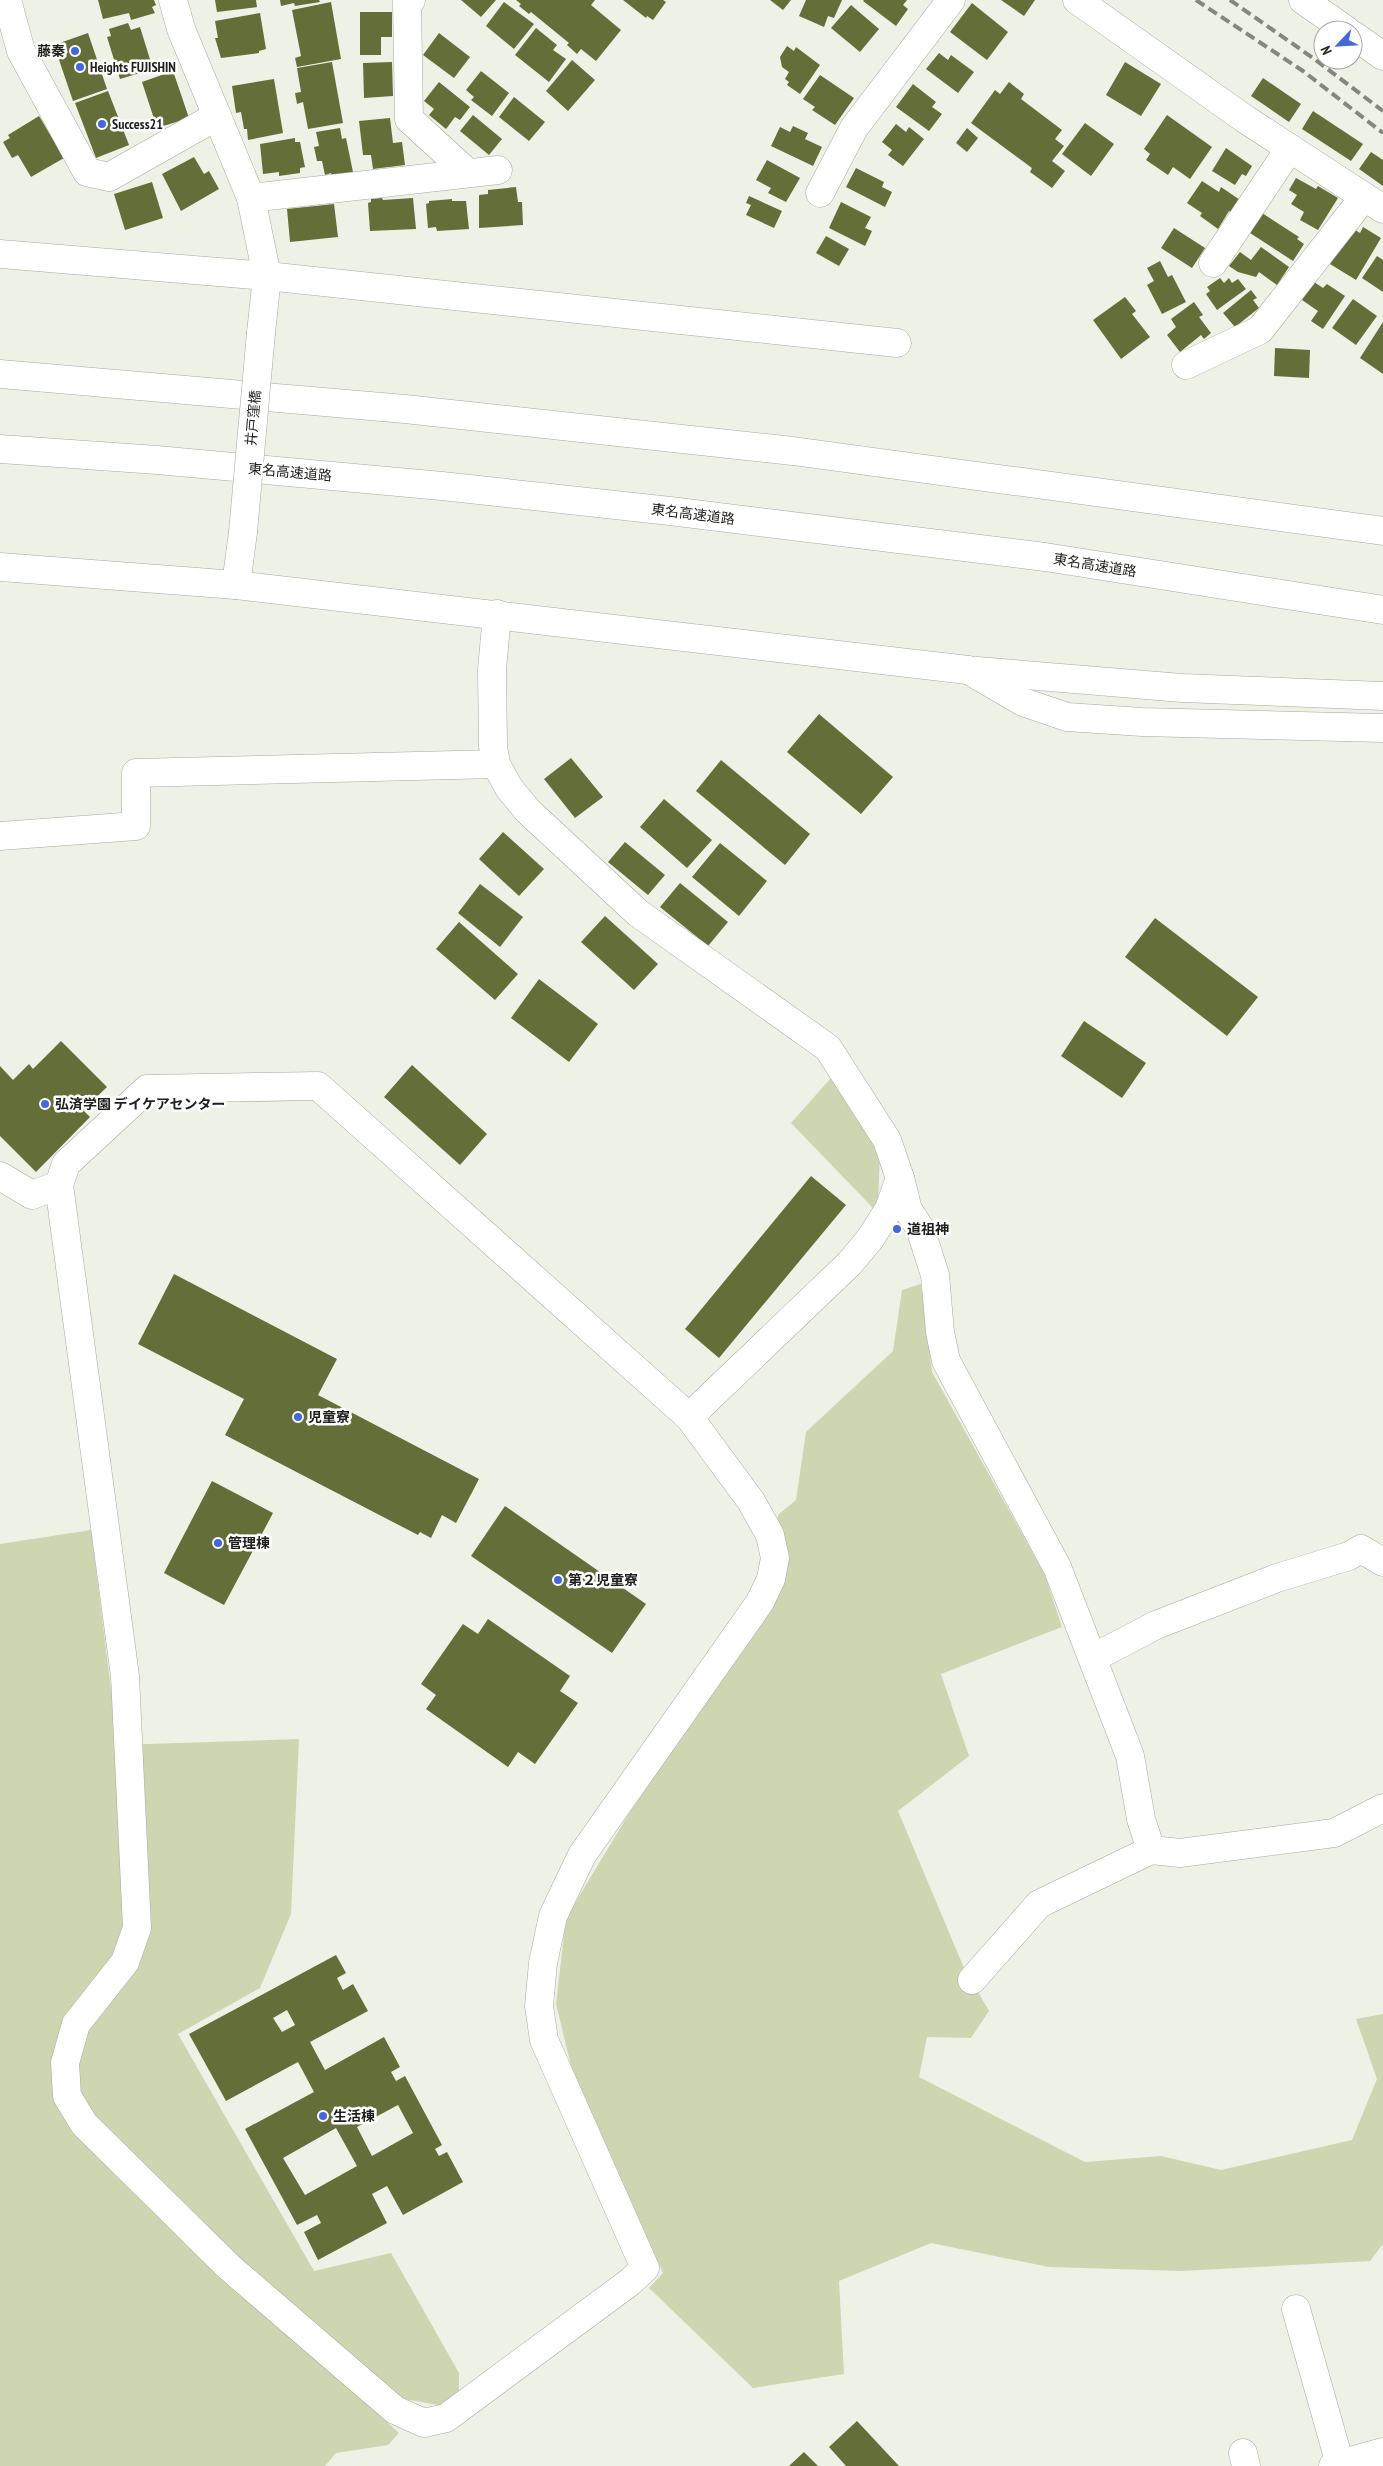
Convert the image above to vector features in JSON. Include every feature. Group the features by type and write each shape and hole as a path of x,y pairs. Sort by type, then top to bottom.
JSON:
{"main road":[{"path":"7,0 21,51 87,172 109,177 217,116"},
{"name":"井戸窪橋","path":"173,0 181,29 251,198 267,276 243,532 236,585"},
{"path":"410,0 407,3 409,119 468,173"},
{"path":"820,193 854,128 880,97 951,0"},
{"path":"1077,0 1290,148 1374,203 1260,330 1186,365"},
{"path":"1303,0 1332,20"},
{"path":"1363,42 1383,56"},
{"path":"1213,263 1290,148"},
{"path":"251,198 498,170"},
{"path":"0,254 267,276 897,343"},
{"path":"0,374 404,409 793,451 1383,532"},
{"name":"東名高速道路","path":"0,449 157,460 442,486 680,512 1045,557 1383,610"},
{"path":"0,567 236,585 968,670 1182,688 1383,696"},
{"path":"497,614 492,670 493,746 496,764 509,788 528,811 638,913 828,1048 887,1140 900,1178 908,1210 920,1228 935,1274 940,1332 946,1362 1056,1567 1130,1756 1141,1819 1151,1850"},
{"path":"968,670 1023,702 1067,717 1142,722 1383,728"},
{"path":"0,836 136,826 136,773 496,764"},
{"path":"318,1086 689,1417 751,1501 770,1535 775,1558 771,1579 760,1602 582,1855 553,1916 544,1963 539,2006 544,2040 645,2268 630,2282 446,2418 424,2423 394,2410 229,2267 84,2124 68,2096 65,2063 76,2024 124,1962 137,1928 125,1676 58,1185 66,1164 147,1089 318,1086"},
{"path":"0,1176 32,1194 58,1185"},
{"path":"689,1417 849,1264 870,1239 889,1209 900,1178"},
{"path":"1093,1658 1156,1625 1277,1578 1349,1556 1361,1550 1383,1562"},
{"path":"972,1980 1039,1904 1151,1850 1180,1853 1334,1833 1383,1808"},
{"path":"1296,2309 1337,2465 1383,2452"}],"green space":[{"path":"831,1078 880,1152 878,1204 873,1208 791,1123"},
{"path":"921,1284 932,1372 1045,1575 1062,1627 941,1674 969,1756 898,1811 964,1968 989,2011 971,2038 927,2037 919,2077 1085,2162 1161,2156 1221,2170 1352,2140 1377,2079 1356,2019 1383,2014 1383,2244 1370,2261 1181,2271 1049,2267 931,2243 839,2281 844,2374 753,2388 649,2288 663,2273 575,2082 556,2004 566,1918 633,1807 775,1600 787,1571 777,1535 778,1515 796,1500 806,1432 893,1351 902,1290"},
{"path":"91,1530 118,1745 299,1739 291,1914 260,1988 178,2034 314,2271 391,2253 459,2373 459,2392 444,2406 393,2397 326,2367 399,2433 388,2445 336,2453 325,2466 0,2466 0,1544"}],"building":[{"path":"98,0 154,0 156,5 152,7 155,13 131,20 129,13 103,19"},
{"path":"215,0 256,0 257,7 217,12"},
{"path":"280,0 319,0 320,2 295,6 294,3 281,6"},
{"path":"461,0 496,0 481,17"},
{"path":"516,0 595,0 591,5 621,30 596,61 581,49 577,54 567,45 569,43 531,12 529,14 519,6 521,4"},
{"path":"623,0 663,0 666,2 653,20 647,16 646,18"},
{"path":"770,0 791,0 783,10"},
{"path":"806,0 842,0 834,18 828,16 824,27 799,16"},
{"path":"864,0 907,0 903,5 908,9 896,26"},
{"path":"1001,0 1035,0 1024,16"},
{"path":"331,2 341,59 297,67 295,58 301,56 292,10"},
{"path":"504,2 534,24 514,49 486,26"},
{"path":"972,3 1008,32 987,60 950,32"},
{"path":"851,5 879,29 860,52 831,28"},
{"path":"360,12 392,12 392,37 381,37 381,55 360,55"},
{"path":"260,13 266,49 259,51 259,53 221,58 215,38 218,38 215,21"},
{"path":"128,23 131,30 140,27 153,69 120,79 107,37 111,36 109,29"},
{"path":"536,28 557,45 553,50 566,59 549,82 515,55"},
{"name":"Heights FUJISHIN","path":"88,33 107,89 73,101 54,45"},
{"path":"439,33 470,57 454,78 423,55"},
{"path":"787,46 794,51 796,47 820,65 800,94 787,85 789,82 785,79 789,72 782,67 780,57"},
{"path":"939,53 948,60 951,55 974,72 958,93 926,69"},
{"path":"572,60 595,80 568,111 546,91"},
{"path":"332,62 343,123 308,129 303,102 297,104 295,93 301,92 297,68"},
{"path":"392,62 393,96 364,98 363,63"},
{"path":"1125,62 1161,84 1141,116 1106,95"},
{"path":"173,71 189,118 157,128 142,82"},
{"path":"481,71 509,93 492,116 471,100 474,97 466,90"},
{"path":"820,75 854,98 835,125 812,110 815,107 803,99"},
{"path":"1263,78 1301,104 1289,122 1251,96"},
{"path":"274,79 283,133 248,140 247,129 244,129 241,112 236,113 232,86"},
{"path":"439,82 470,107 460,120 455,117 446,129 429,115 434,109 424,101"},
{"path":"1009,82 1024,94 1021,99 1062,130 1055,139 1064,146 1052,161 1065,171 1052,188 1030,172 1032,168 971,123 995,90 1000,94"},
{"path":"913,84 936,102 932,107 942,114 929,131 896,107"},
{"name":"Success21","path":"108,91 129,145 96,158 75,103"},
{"path":"514,97 545,122 529,141 499,117"},
{"path":"1313,111 1363,144 1351,161 1302,129"},
{"path":"473,115 502,139 489,155 460,131"},
{"path":"1167,115 1212,147 1190,179 1173,167 1168,175 1146,160 1150,154 1144,149"},
{"path":"39,116 64,158 31,177 18,155 12,158 3,142 10,138 8,135"},
{"path":"390,118 393,143 402,142 405,165 373,169 371,155 363,155 359,121"},
{"path":"1085,123 1114,144 1091,176 1062,154"},
{"path":"896,124 906,132 909,127 924,139 903,166 888,155 892,150 882,142"},
{"path":"793,126 808,133 805,139 822,147 813,166 771,146 780,127 790,132"},
{"path":"340,128 342,139 346,138 353,172 332,177 331,173 325,175 322,161 317,161 314,147 319,146 316,132"},
{"path":"967,128 978,138 967,152 956,143"},
{"path":"295,138 295,142 300,142 305,167 300,168 300,173 279,176 279,172 263,174 260,144"},
{"path":"1226,148 1252,166 1246,176 1242,174 1235,185 1212,171"},
{"path":"1371,152 1383,160 1383,186 1359,169"},
{"path":"194,157 204,174 209,171 219,189 181,211 162,174"},
{"path":"767,160 800,178 786,202 768,193 771,188 756,180"},
{"path":"856,168 884,182 882,187 892,192 885,207 846,187"},
{"path":"1296,178 1316,189 1318,186 1338,198 1318,230 1300,220 1304,212 1291,204 1297,195 1289,190"},
{"path":"1202,181 1219,192 1221,187 1243,202 1235,215 1229,211 1218,229 1200,216 1202,213 1187,203"},
{"path":"152,182 163,218 125,230 114,194"},
{"path":"516,187 518,202 522,202 523,225 479,228 479,195 488,194 488,190"},
{"path":"749,196 782,211 774,228 746,215 751,205 746,203"},
{"path":"382,198 383,200 413,198 416,229 370,231 368,203 371,202 371,199"},
{"path":"452,199 452,201 466,201 469,229 437,231 436,227 428,228 426,204 429,201"},
{"path":"841,202 871,217 865,228 872,231 865,246 829,228"},
{"path":"334,204 338,237 290,242 287,209"},
{"path":"1262,213 1299,237 1297,239 1304,244 1293,261 1250,233"},
{"path":"1363,227 1381,238 1356,280 1330,264 1352,228 1360,233"},
{"path":"1174,228 1205,248 1192,268 1161,248"},
{"path":"826,236 849,249 839,266 816,253"},
{"path":"1261,247 1289,267 1277,285 1259,272 1256,277 1238,272 1229,266 1240,252 1251,260"},
{"path":"1377,256 1383,260 1383,292 1362,278"},
{"path":"1160,261 1168,277 1172,275 1186,302 1162,314 1147,285 1154,281 1147,268"},
{"path":"1220,278 1224,283 1229,278 1232,283 1238,279 1246,289 1217,310 1206,294 1210,291 1207,287"},
{"path":"1314,282 1323,288 1327,284 1345,296 1323,329 1311,321 1318,311 1302,300"},
{"path":"1251,290 1257,298 1253,300 1259,308 1235,327 1223,313"},
{"path":"1125,297 1136,311 1132,314 1150,337 1121,359 1093,320"},
{"path":"1353,299 1377,316 1356,345 1332,328"},
{"path":"1194,302 1203,315 1199,317 1211,333 1204,339 1201,335 1180,352 1167,335 1176,327 1171,319"},
{"path":"1383,322 1383,374 1360,358"},
{"path":"1275,348 1310,350 1309,378 1274,376"},
{"path":"819,714 893,777 861,814 787,752"},
{"path":"571,758 603,797 575,818 544,779"},
{"path":"721,760 810,834 785,865 696,791"},
{"path":"664,799 712,840 687,868 640,827"},
{"path":"503,832 544,869 519,896 479,859"},
{"path":"625,842 665,875 648,895 608,862"},
{"path":"720,843 767,881 739,916 692,877"},
{"path":"680,883 728,922 708,946 660,907"},
{"path":"480,884 523,917 500,947 458,913"},
{"path":"605,916 658,964 634,990 581,942"},
{"path":"1155,918 1258,997 1227,1036 1125,957"},
{"path":"459,922 518,974 495,1000 436,949"},
{"path":"539,979 598,1024 569,1062 511,1018"},
{"path":"1084,1021 1146,1063 1122,1098 1061,1056"},
{"name":"弘済学園 デイケアセンター","path":"61,1041 107,1087 83,1110 90,1117 36,1172 0,1136 0,1066 13,1080 29,1064 33,1069"},
{"path":"412,1065 487,1134 460,1165 384,1097"},
{"path":"811,1176 846,1205 719,1358 685,1329"},
{"name":"児童寮","path":"174,1274 337,1359 318,1395 479,1479 456,1523 442,1515 431,1538 420,1532 418,1535 225,1435 244,1399 138,1344"},
{"name":"管理棟","path":"212,1481 273,1513 224,1605 164,1573"},
{"name":"第２児童寮","path":"505,1506 646,1604 612,1653 471,1556"},
{"path":"488,1619 570,1676 560,1691 578,1703 535,1764 518,1752 508,1767 426,1709 436,1695 421,1684 463,1624 478,1634"},
{"name":"生活棟","path":"336,1955 346,1973 337,1978 343,1990 353,1984 368,2011 310,2042 325,2070 384,2037 400,2067 391,2072 396,2081 405,2076 442,2145 435,2149 439,2156 447,2152 463,2182 403,2215 387,2186 372,2194 387,2223 318,2260 304,2232 321,2223 317,2215 297,2225 245,2129 314,2092 298,2062 226,2101 189,2034","holes":["287,2010 295,2025 282,2032 273,2018","398,2105 413,2133 372,2156 357,2127","336,2128 357,2166 305,2195 283,2158"]},
{"path":"857,2421 899,2466 846,2466 829,2447"},
{"path":"804,2452 818,2466 789,2466"}],"railway":[{"path":"1196,0 1303,71 1383,133"},
{"path":"1230,0 1313,58 1383,111"}],"place":[{"name":"藤秦","path":"75,51"},
{"name":"Heights FUJISHIN","path":"80,67"},
{"name":"Success21","path":"102,124"},
{"name":"弘済学園 デイケアセンター","path":"45,1104"},
{"name":"道祖神","path":"897,1229"},
{"name":"児童寮","path":"298,1417"},
{"name":"管理棟","path":"218,1543"},
{"name":"第２児童寮","path":"558,1580"},
{"name":"生活棟","path":"323,2116"}]}
